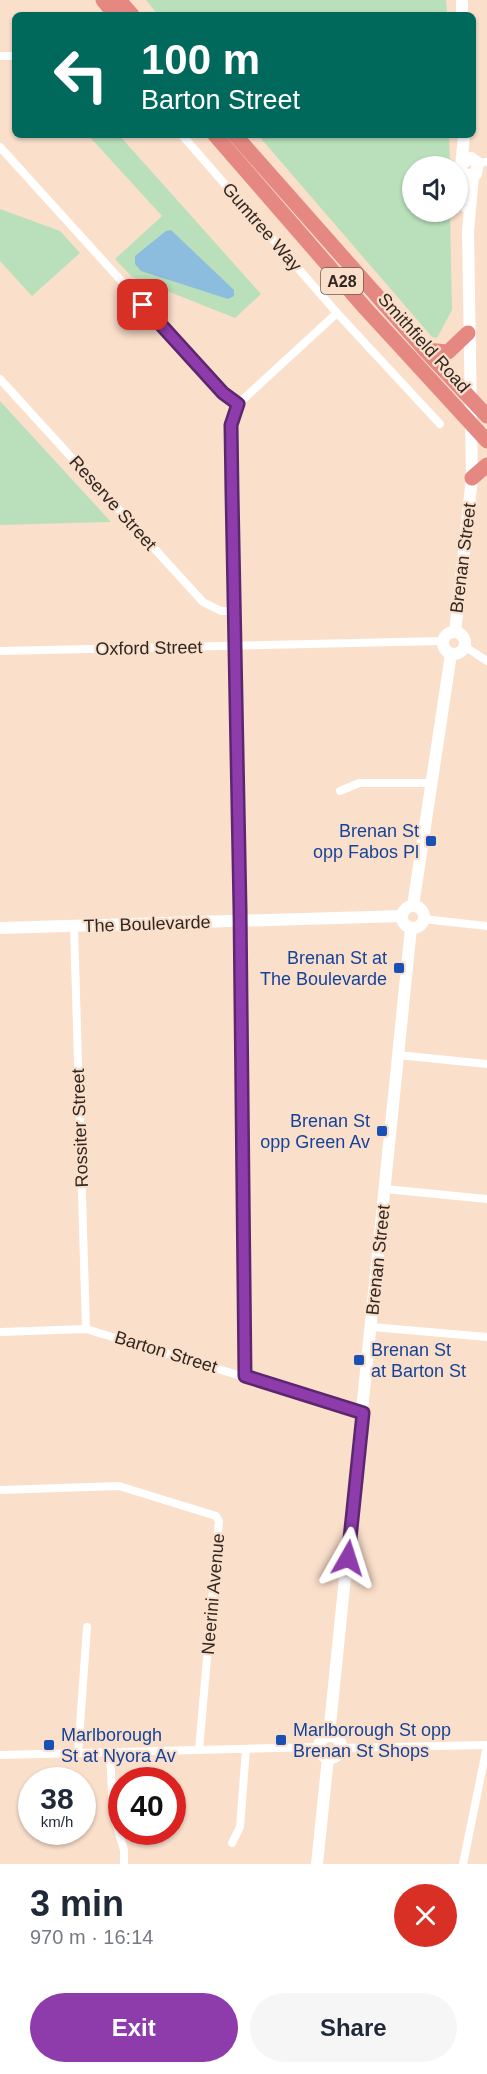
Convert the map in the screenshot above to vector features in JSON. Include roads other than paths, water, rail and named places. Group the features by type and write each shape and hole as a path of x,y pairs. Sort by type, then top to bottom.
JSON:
{"highway":[{"path":"119,0 129,12"},
{"name":"Smithfield Road","path":"218,138 365,308 487,441"},
{"name":"Smithfield Road","path":"239,138 425,350 487,416"},
{"path":"425,350 448,352 468,333"},
{"path":"472,478 487,465"}],"street":[{"name":"Gumtree Way","path":"185,138 337,313 440,424"},
{"name":"Brenan Street","path":"462,156 464,138"},
{"name":"Brenan Street","path":"468,231 479,167 471,138"},
{"path":"0,147 223,393 238,404"},
{"name":"Brenan Street","path":"455,632 472,478 467,222"},
{"path":"245,1376 231,425 238,404 337,313"},
{"name":"Reserve Street","path":"0,380 203,602 221,611 234,611"},
{"path":"455,632 464,639 464,646 461,652 451,654 443,648 442,641 446,635 455,632"},
{"name":"Oxford Street","path":"0,651 442,641"},
{"path":"464,646 487,661"},
{"path":"413,906 451,654"},
{"path":"340,790 359,783 430,783"},
{"path":"413,906 420,909 423,919 420,925 411,928 405,925 402,916 404,910 413,906"},
{"name":"The Boulevarde","path":"0,928 402,916"},
{"path":"423,919 487,926"},
{"name":"Rossiter Street","path":"74,927 86,1329"},
{"name":"Brenan Street","path":"329,1735 411,928"},
{"path":"398,1055 487,1064"},
{"path":"385,1189 487,1199"},
{"path":"372,1327 487,1337"},
{"name":"Barton Street","path":"0,1332 86,1329 363,1413"},
{"name":"Neerini Avenue","path":"0,1490 119,1486 216,1516 219,1521 199,1750"},
{"path":"78,1753 87,1627"},
{"path":"329,1735 339,1740 341,1748 338,1755 328,1758 322,1755 318,1747 322,1739 329,1735"},
{"path":"341,1748 487,1745 463,1864"},
{"path":"0,1755 318,1747"},
{"path":"232,1843 240,1827 246,1749"},
{"path":"110,1753 113,1813 124,1850 124,1864"},
{"path":"317,1864 328,1758"}],"water":[{"path":"171,230 234,290 234,296 228,299 141,271 135,264 135,256 166,231"}],"place":[{"name":"Brenan St opp Fabos Pl","path":"431,841"},
{"name":"Brenan St at The Boulevarde","path":"399,968"},
{"name":"Brenan St opp Green Av","path":"382,1131"},
{"name":"Brenan St at Barton St","path":"359,1360"},
{"name":"Marlborough St opp Brenan St Shops","path":"281,1740"},
{"name":"Marlborough St at Nyora Av","path":"49,1745"}]}
